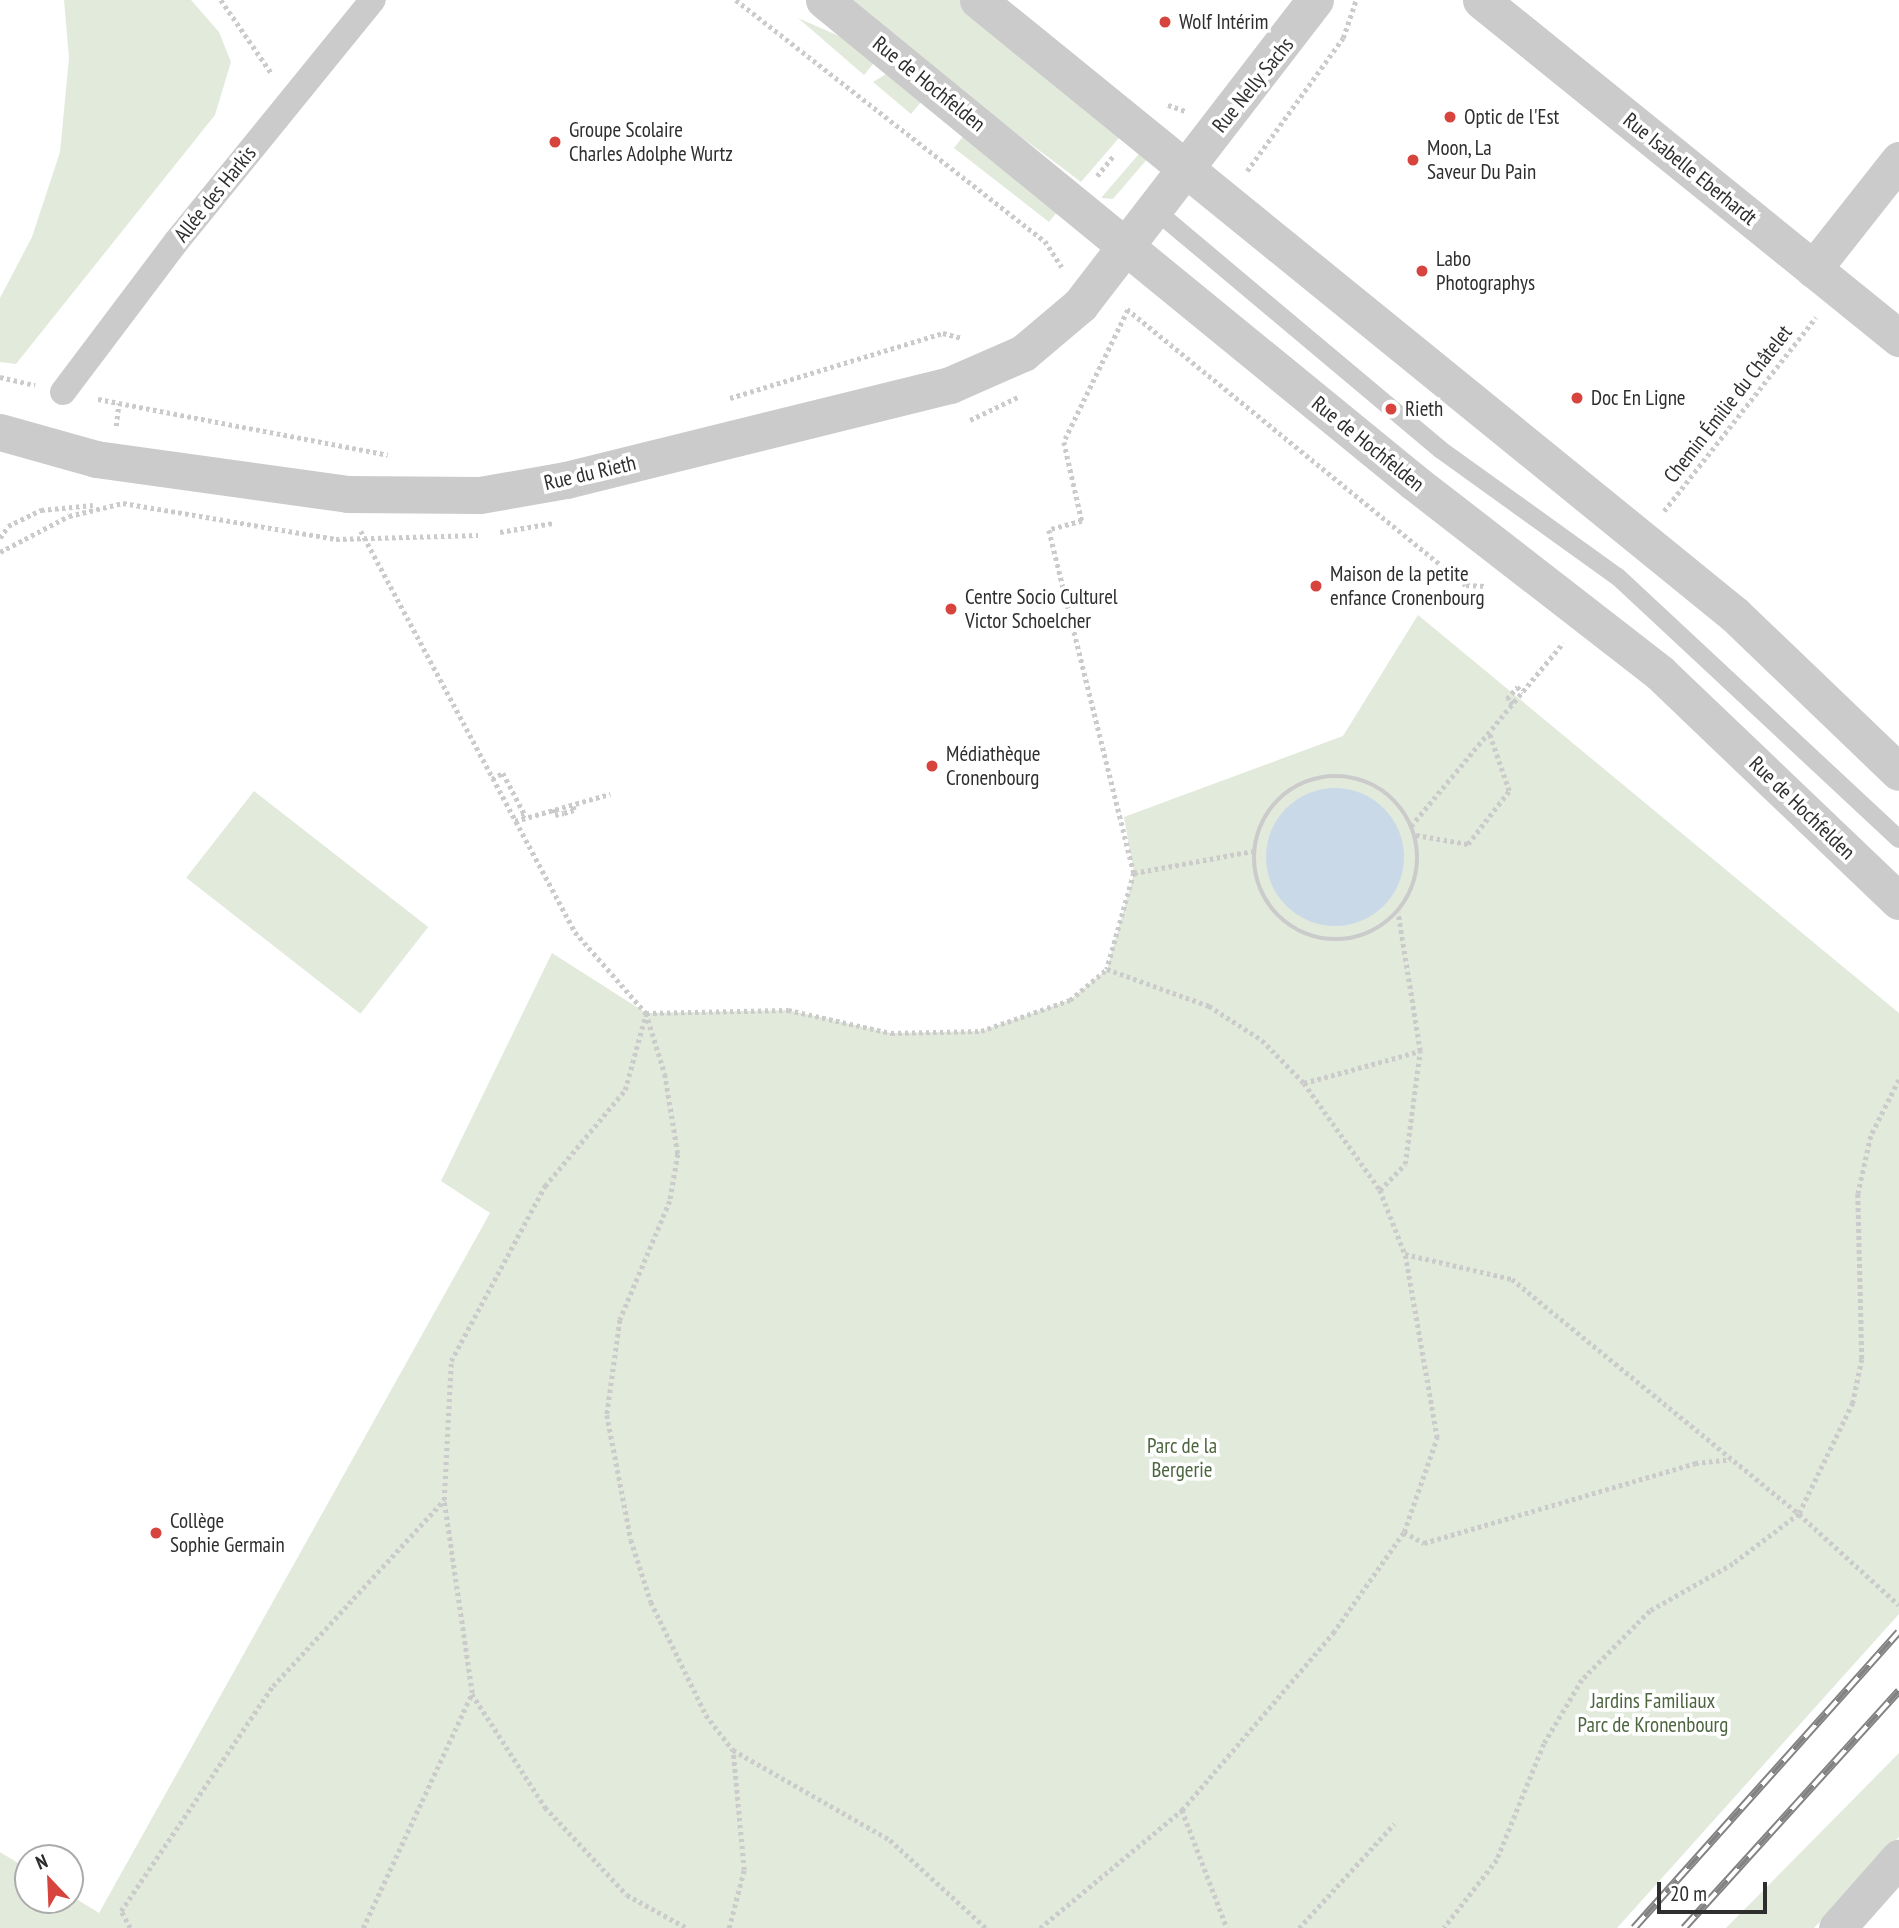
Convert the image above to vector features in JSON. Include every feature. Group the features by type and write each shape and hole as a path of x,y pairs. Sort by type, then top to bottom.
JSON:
{"street":[{"name":"Allée des Harkis","path":"64,392 291,100 373,0"},
{"name":"Rue de Hochfelden","path":"824,0 1414,482 1660,673 1899,901"},
{"path":"978,0 1734,614 1899,772"},
{"name":"Rue Nelly Sachs","path":"1155,210 1315,0"},
{"name":"Rue Isabelle Eberhardt","path":"1481,0 1899,338"},
{"path":"1826,279 1899,160"},
{"name":"Rue du Rieth","path":"0,432 96,458 347,494 412,498 523,488 950,386 1023,354 1080,305 1155,210"},
{"path":"1837,1928 1899,1858"}],"lane":[{"path":"1155,210 1441,450 1618,577 1899,839"}],"path":[{"path":"221,0 291,100"},
{"path":"736,0 1045,240 1066,271 1060,279"},
{"path":"1247,165 1343,38 1356,0"},
{"path":"1089,185 1120,148"},
{"name":"Chemin Émilie du Châtelet","path":"1646,541 1826,279"},
{"path":"646,1013 788,1010 891,1033 981,1031 1070,1000 1107,969 1134,873 1049,530 1082,521 1064,442 1128,310 1466,585 1499,586"},
{"path":"714,402 943,333 976,341"},
{"path":"0,377 64,392 396,456"},
{"path":"347,494 371,555 575,932 646,1013 665,1074 678,1154 670,1201 620,1320 607,1415 631,1540 650,1602 706,1715 733,1750 890,1840 986,1928"},
{"path":"0,538 8,526 41,510 98,505"},
{"path":"1556,633 1576,649"},
{"path":"1411,826 1566,641"},
{"path":"1416,835 1468,844 1509,792 1489,733"},
{"path":"492,779 503,773 525,815 515,821"},
{"path":"1328,775 1371,783 1403,808 1416,835 1416,880 1398,913 1357,939 1316,939 1280,920 1258,889 1253,851 1267,812 1290,788 1328,775"},
{"path":"515,821 610,793"},
{"path":"1134,873 1253,851"},
{"path":"1380,1190 1405,1164 1420,1051 1398,913"},
{"path":"1040,1928 1182,1810 1333,1633 1404,1532 1437,1438 1405,1254 1380,1190 1304,1083 1262,1040 1209,1006 1107,969"},
{"path":"646,1013 625,1090 545,1186 451,1361 444,1500 472,1693 554,1817 626,1895 687,1928"},
{"path":"1304,1083 1420,1051"},
{"path":"1444,1928 1497,1860 1544,1744 1582,1680 1650,1611 1733,1564 1799,1514 1853,1403 1862,1359 1858,1194 1871,1136 1899,1080"},
{"path":"1405,1254 1512,1279 1799,1514 1899,1605"},
{"path":"1404,1532 1424,1543 1695,1463 1731,1459"},
{"path":"130,1928 121,1910 273,1686 444,1500"},
{"path":"363,1928 472,1693"},
{"path":"729,1928 744,1870 733,1750"},
{"path":"1182,1810 1227,1928"},
{"path":"1299,1928 1394,1824"}],"green space":[{"path":"64,0 191,0 219,32 231,62 215,115 16,364 0,362 0,298 32,237 60,152 69,58"},
{"path":"840,0 960,0 1124,132 1081,182"},
{"path":"798,18 864,47 878,58 864,75"},
{"path":"886,74 921,102 911,114 873,82"},
{"path":"968,130 1059,210 1049,222 954,148"},
{"path":"1144,148 1148,158 1113,199 1101,198"},
{"name":"Parc de la Bergerie","path":"1418,615 1899,1013 1899,1614 1617,1928 0,1928 0,1852 14,1860 14,1914 84,1914 84,1904 99,1913 490,1213 441,1181 552,953 646,1013 788,1010 891,1033 981,1031 1070,1000 1107,969 1134,873 1124,817 1343,736"},
{"path":"254,791 428,927 360,1014 186,878"},
{"path":"1899,1753 1899,1837 1814,1928 1726,1928"}],"water":[{"path":"1335,788 1361,793 1384,808 1399,831 1404,857 1399,883 1384,906 1361,921 1335,926 1309,921 1286,906 1271,883 1266,857 1271,831 1286,808 1309,793"}],"railway":[{"path":"1634,1928 1899,1632"},
{"path":"1684,1928 1899,1691"}],"place":[{"name":"Wolf Intérim","path":"1165,22"},
{"name":"Optic de l'Est","path":"1450,117"},
{"name":"Groupe Scolaire Charles Adolphe Wurtz","path":"555,142"},
{"name":"Moon, La Saveur Du Pain","path":"1413,160"},
{"name":"Labo Photographys","path":"1422,271"},
{"name":"Doc En Ligne","path":"1577,398"},
{"name":"Rieth","path":"1391,409"},
{"name":"Maison de la petite enfance Cronenbourg","path":"1316,586"},
{"name":"Centre Socio Culturel Victor Schoelcher","path":"951,609"},
{"name":"Médiathèque Cronenbourg","path":"932,766"},
{"name":"Collège Sophie Germain","path":"156,1533"}],"park label":[{"name":"Jardins Familiaux Parc de Kronenbourg","path":"1653,1713"}]}
